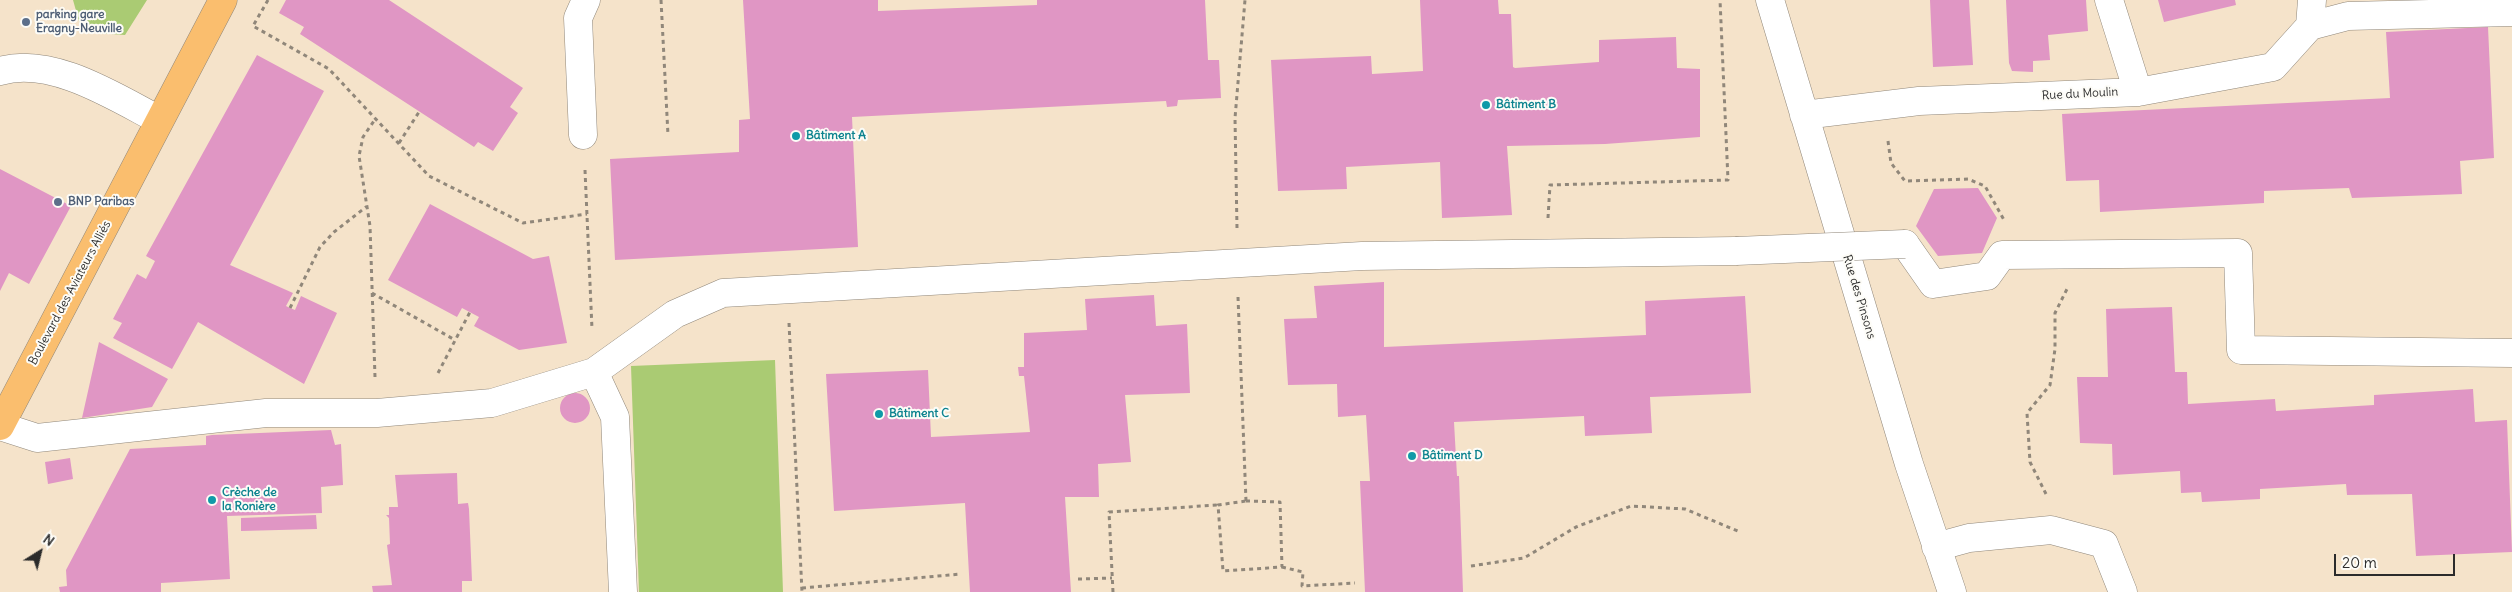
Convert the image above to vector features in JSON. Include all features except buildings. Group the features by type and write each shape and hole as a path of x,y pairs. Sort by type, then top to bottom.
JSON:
{"main road":[{"name":"Boulevard des Aviateurs Alliés","path":"0,426 223,0"}],"street":[{"path":"583,135 578,18 586,0"},
{"name":"Rue des Pinsons","path":"1770,0 1936,547 1952,592"},
{"path":"2109,0 2138,92"},
{"path":"2311,13 2348,16 2512,12"},
{"name":"Rue du Moulin","path":"1804,115 1919,101 2138,92 2273,67 2311,13"},
{"path":"0,71 42,69 79,80 159,120"},
{"path":"0,426 37,438 266,413 377,413 492,403 594,372 675,314 723,293 1362,256 1736,251 1905,244 1933,284 1987,276 2002,255 2238,253 2241,350 2512,353"},
{"path":"594,372 615,418 623,592"},
{"path":"1936,547 1969,538 2051,530 2104,544 2123,592"}],"path":[{"path":"268,0 253,26 329,69 430,176 523,223 587,214"},
{"path":"661,0 668,135"},
{"path":"1546,254 1550,185 1728,180 1720,0"},
{"path":"399,143 419,112"},
{"path":"376,118 363,137 359,156 370,226 371,293 377,413"},
{"path":"583,135 594,372"},
{"path":"1891,163 1905,181 1968,179 1985,186 2009,228"},
{"path":"290,308 320,247 334,232 367,206"},
{"path":"2051,530 2055,511 2030,462 2026,413 2050,385 2056,349 2054,313 2085,254"},
{"path":"788,289 802,590 961,574"},
{"path":"371,293 455,340"},
{"path":"420,409 470,312"},
{"path":"1113,592 1109,512 1218,505 1246,501 1280,502 1282,567"},
{"path":"1218,505 1222,571 1282,567 1303,572 1302,586 1355,583"},
{"path":"1472,566 1524,558 1576,527 1631,506 1685,509 1740,532"},
{"path":"1078,579 1112,578"}],"green space":[{"path":"73,0 147,0 125,35 82,32"},
{"path":"775,360 783,592 639,592 631,366"}],"place":[{"name":"parking gare Eragny-Neuville","path":"26,22"},
{"name":"Bâtiment B","path":"1486,105"},
{"name":"Bâtiment A","path":"796,136"},
{"name":"BNP Paribas","path":"58,202"},
{"name":"Bâtiment C","path":"879,414"},
{"name":"Bâtiment D","path":"1412,456"},
{"name":"Crèche de la Ronière","path":"212,500"}]}
